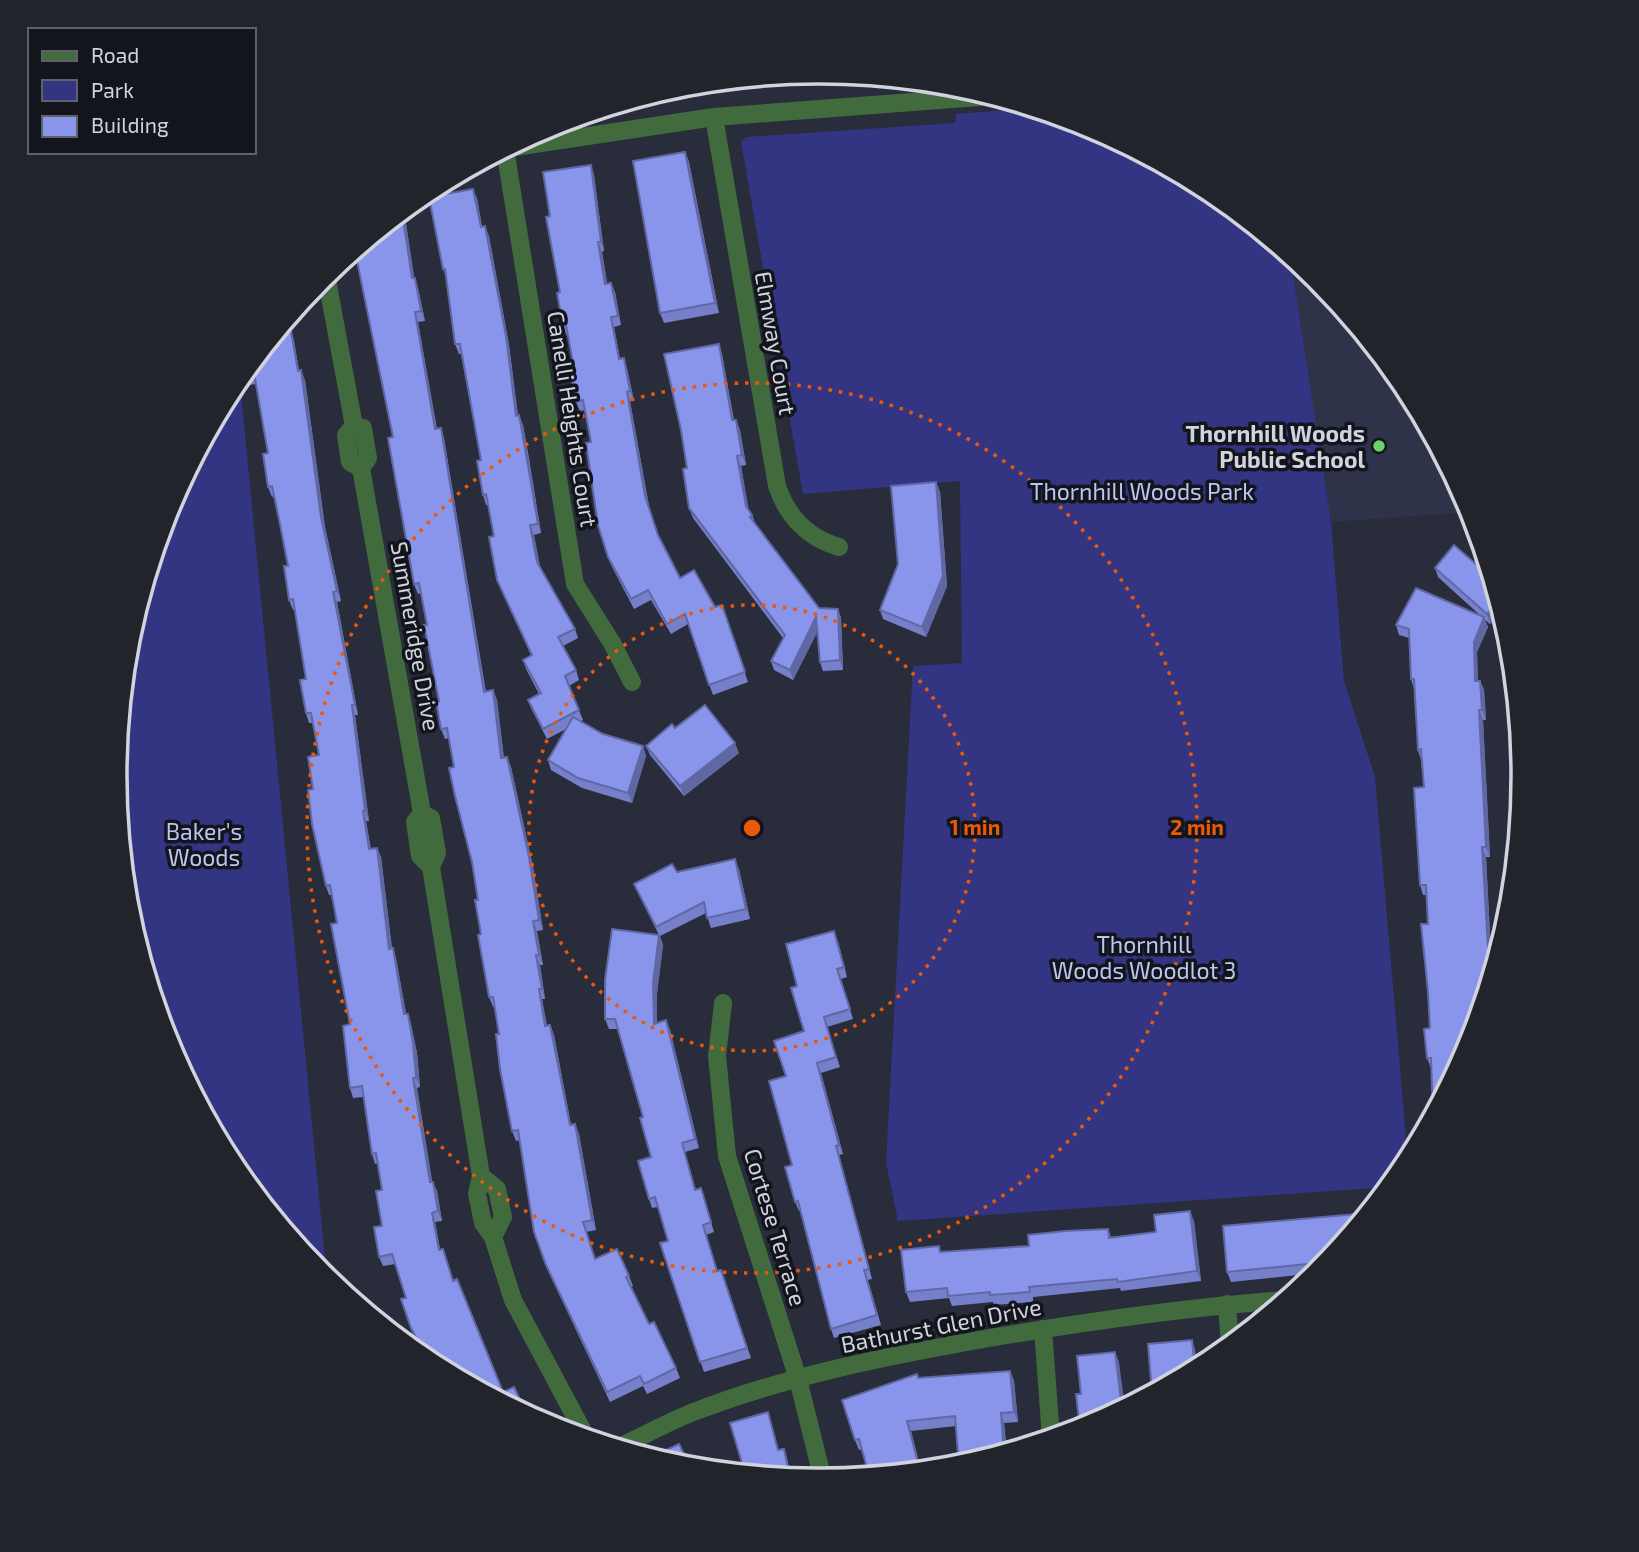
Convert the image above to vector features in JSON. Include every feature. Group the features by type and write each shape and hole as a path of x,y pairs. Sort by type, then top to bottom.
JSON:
{"street":[{"path":"538,144 714,117 961,98"},
{"name":"Elmway Court","path":"714,117 777,486 786,507 799,525 818,539 839,547"},
{"name":"Canelli Heights Court","path":"508,158 575,584 632,681"},
{"name":"Summeridge Drive","path":"329,289 354,426 363,428 368,458 361,468 422,813 431,818 437,853 431,867 481,1176 498,1189 503,1217 493,1237 513,1300 579,1424"},
{"name":"Cortese Terrace","path":"723,1003 717,1056 727,1156 798,1380 820,1468"},
{"name":"Bathurst Glen Drive","path":"631,1441 691,1413 798,1380 903,1353 1043,1329 1227,1304 1270,1301"},
{"path":"1227,1304 1229,1333"},
{"path":"1043,1329 1050,1428"}],"shaded area":[{"name":"Thornhill Woods Public School","path":"1293,272 1340,320 1395,392 1419,430 1460,513 1331,522"}],"green space":[{"path":"1006,110 1042,121 1126,155 1204,201 1241,227 1293,272 1331,522 1344,681 1375,777 1406,1142 1375,1188 898,1221 886,1163 913,666 962,663 960,481 803,494 741,142 746,137 955,123 956,114"},
{"name":"Baker's Woods","path":"241,396 325,1260 270,1197 220,1122 199,1082 164,998 151,955 133,866 127,776 129,731 133,686 151,597 180,511 220,430"}],"building":[{"path":"685,152 715,303 660,313 633,161"},
{"path":"591,165 601,242 598,242 605,284 611,283 618,316 611,317 619,359 624,358 630,391 627,392 645,496 658,535 680,578 694,570 715,607 722,605 745,672 709,685 685,614 667,624 648,590 631,599 608,557 598,525 586,443 591,442 583,400 576,402 570,369 574,368 557,293 560,292 546,217 550,216 543,172"},
{"path":"473,189 481,227 485,226 506,336 516,416 519,415 538,524 530,525 537,562 575,629 558,637 576,670 565,676 579,710 543,729 528,700 541,693 523,660 532,655 497,580 489,537 494,536 477,461 481,460 460,344 455,344 445,269 430,204 446,194"},
{"path":"404,223 412,278 415,278 421,311 415,312 435,429 441,428 484,692 493,690 501,758 507,757 529,857 539,920 533,921 542,989 539,989 545,1026 550,1025 570,1125 575,1124 592,1220 583,1222 595,1259 617,1249 629,1276 626,1277 649,1324 654,1322 676,1368 644,1384 640,1376 607,1392 546,1265 534,1232 518,1130 512,1131 500,1069 496,1034 499,1034 493,997 489,997 478,935 481,934 472,862 449,768 454,767 447,728 441,729 436,701 439,701 424,625 427,625 419,583 414,584 388,438 393,437 357,262"},
{"path":"291,331 298,371 301,370 321,517 337,591 333,592 355,705 352,705 369,849 377,848 389,949 393,948 404,1014 408,1014 413,1043 416,1078 413,1078 430,1182 433,1182 438,1211 432,1213 439,1250 443,1249 453,1281 457,1279 503,1391 416,1338 401,1299 406,1298 392,1254 379,1257 374,1227 382,1226 376,1191 382,1190 376,1153 372,1154 362,1086 350,1088 343,1026 350,1024 331,924 337,923 330,885 326,886 312,824 308,790 313,789 308,757 319,755 311,713 306,713 300,680 306,679 293,599 289,600 284,566 288,566 280,524 272,486 268,487 263,454 268,453 255,377"},
{"path":"719,344 732,420 736,420 742,455 737,456 746,506 752,515 750,517 819,608 838,609 840,660 820,662 816,617 790,670 771,661 785,635 689,508 681,430 664,354"},
{"path":"936,482 943,576 922,627 880,610 898,564 891,486"},
{"path":"1454,545 1479,567 1491,610 1487,614 1435,568"},
{"path":"1416,588 1484,617 1474,642 1475,681 1480,681 1482,710 1479,710 1486,847 1482,847 1488,953 1459,1041 1432,1097 1431,1058 1427,1058 1424,1029 1430,1028 1421,924 1428,924 1426,885 1420,885 1414,788 1424,787 1421,749 1418,750 1414,679 1411,679 1409,629 1396,625"},
{"path":"705,705 735,743 680,786 646,746 672,724 675,728"},
{"path":"573,717 603,734 643,746 628,793 578,778 548,760"},
{"path":"735,859 746,909 707,918 704,902 656,927 634,884 672,864 677,872"},
{"path":"612,929 659,935 653,983 654,1024 666,1020 695,1139 682,1143 695,1190 701,1188 711,1222 703,1225 717,1271 721,1270 747,1348 700,1362 660,1243 668,1241 655,1197 649,1199 638,1161 651,1157 640,1118 643,1117 615,1019 605,1019 605,980"},
{"path":"834,931 844,967 837,969 850,1009 824,1017 836,1057 817,1063 869,1269 864,1270 877,1315 831,1329 798,1201 795,1202 785,1167 792,1165 769,1081 786,1076 774,1041 804,1031 791,988 797,986 786,944"},
{"path":"1190,1211 1197,1271 1118,1282 1117,1279 1029,1287 1030,1292 990,1295 990,1292 948,1296 947,1288 906,1292 901,1250 939,1246 940,1252 1029,1246 1028,1235 1065,1231 1108,1229 1109,1238 1156,1232 1154,1215"},
{"path":"1355,1214 1310,1264 1227,1272 1223,1226"},
{"path":"1192,1340 1194,1357 1151,1383 1148,1344"},
{"path":"1115,1352 1121,1399 1079,1417 1076,1394 1081,1394 1077,1356"},
{"path":"1010,1371 1014,1412 1001,1413 1003,1443 958,1454 955,1416 907,1421 918,1461 867,1467 859,1439 855,1440 842,1400 917,1374 918,1378"},
{"path":"514,1387 520,1400 503,1392"},
{"path":"768,1412 778,1450 784,1449 788,1467 742,1463 730,1423"},
{"path":"679,1444 685,1455 684,1455 665,1450"}],"place":[{"name":"Thornhill Woods Public School","path":"1379,446"}],"park label":[{"name":"Thornhill Woods Park","path":"1142,491"},
{"name":"Thornhill Woods Woodlot 3","path":"1144,957"}]}
